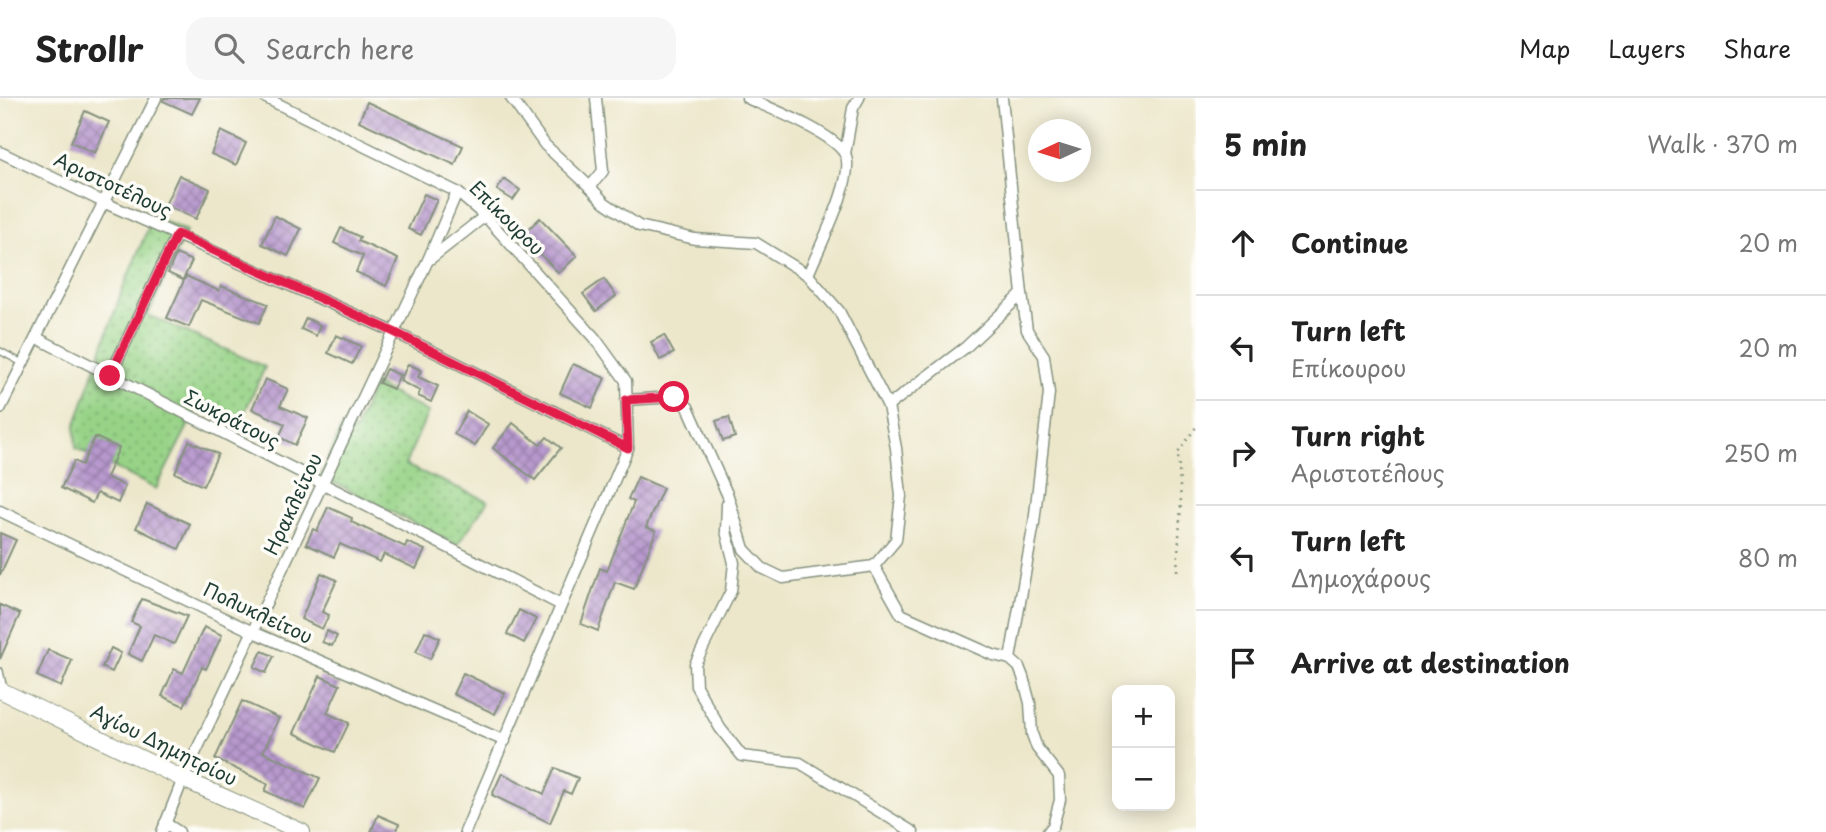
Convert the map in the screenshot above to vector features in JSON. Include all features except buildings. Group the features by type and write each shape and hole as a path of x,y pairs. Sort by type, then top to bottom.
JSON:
{"street":[{"path":"0,409 156,98"},
{"name":"Επίκουρου","path":"266,98 457,192 485,216 595,338 626,381 628,448"},
{"path":"511,98 545,145 604,202 639,226 695,239 756,243 808,275 839,311 888,406 901,496 896,540 874,566 783,578 762,568 744,549 728,496 688,407 674,397 626,400"},
{"path":"590,187 603,172 596,98"},
{"path":"747,98 821,133 845,154"},
{"path":"808,275 848,172 845,154 853,108 859,98"},
{"path":"1001,99 1027,330 1044,356 1049,393 1034,523 1010,659"},
{"name":"Αριστοτέλους","path":"0,152 103,202 394,332 628,448"},
{"name":"Ηρακλείτου","path":"164,827 183,779 251,631 428,260 457,192"},
{"path":"428,260 485,216"},
{"path":"110,376 177,234"},
{"path":"888,406 966,348 1022,294"},
{"name":"Σωκράτους","path":"37,338 561,605"},
{"path":"465,832 628,448"},
{"path":"728,496 726,531 734,563 731,591 695,664 696,686 720,728 742,756 800,763 913,832"},
{"name":"Πολυκλείτου","path":"0,511 251,631 505,741"},
{"path":"874,566 901,614 993,655 1010,659 1019,667 1037,748 1059,776 1060,800 1053,826 1048,832"},
{"name":"Αγίου Δημητρίου","path":"3,693 183,779 302,832"},
{"path":"164,827 179,832"}],"lane":[{"path":"0,351 23,364"},
{"path":"0,671 3,673 3,693"}],"path":[{"path":"1177,571 1181,503 1178,453 1196,427"}],"green space":[{"path":"153,216 186,231 148,315 265,367 238,427 198,406 156,489 76,448 75,427 121,293"},
{"path":"374,384 428,412 405,465 488,501 457,545 321,476 342,426 354,432"}],"route":[{"path":"110,376 177,234 394,332 628,448 626,400 674,397"}]}
